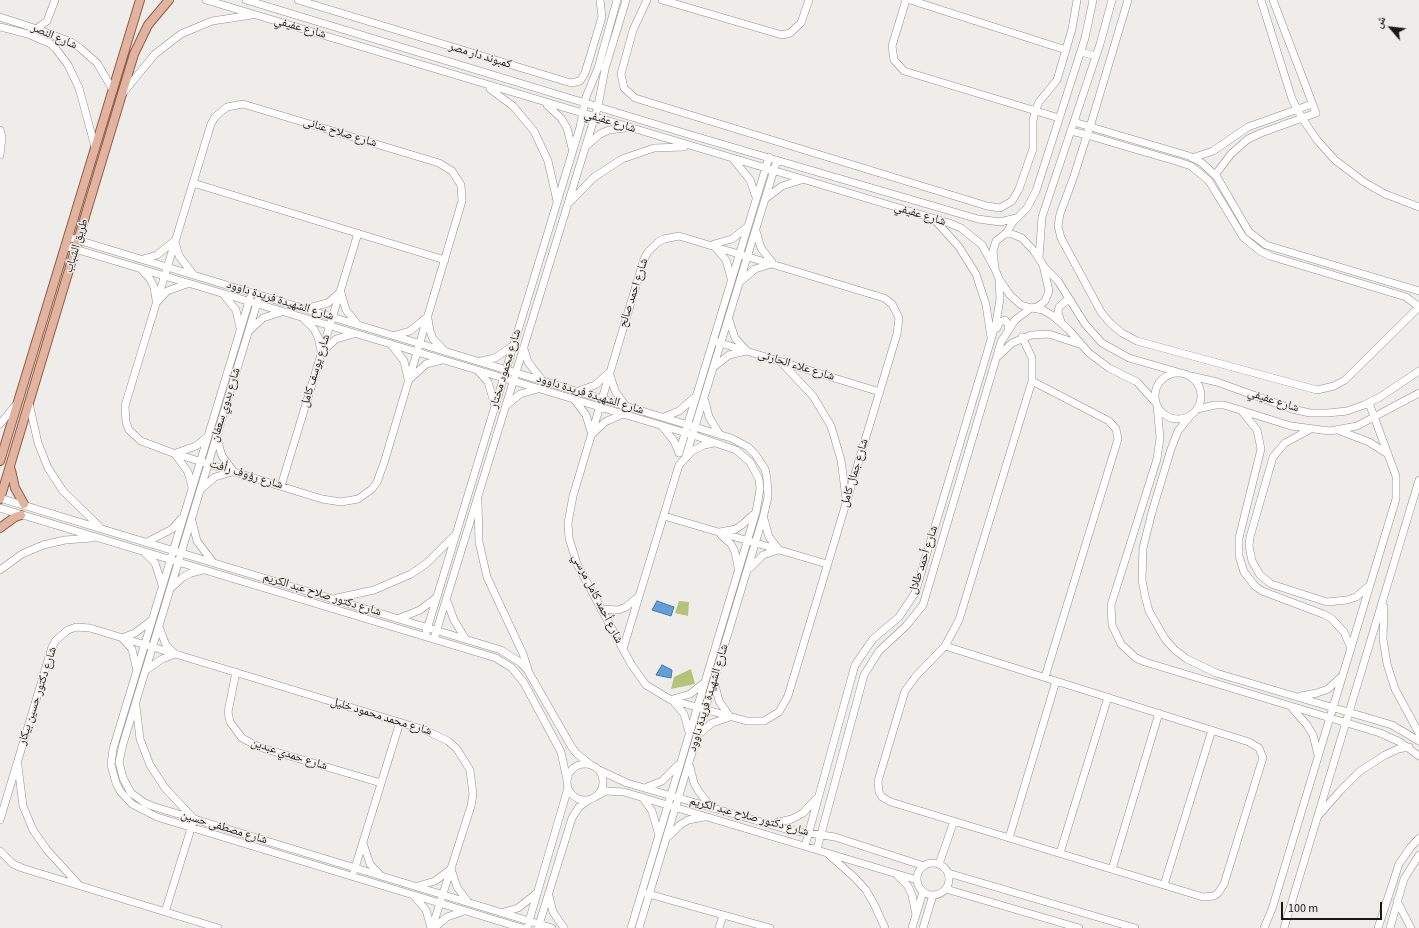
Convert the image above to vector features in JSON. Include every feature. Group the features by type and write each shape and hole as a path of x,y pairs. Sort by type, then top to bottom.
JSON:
{"main road":[{"name":"طريق الشباب","path":"0,461 140,0"},
{"name":"طريق الشباب","path":"0,498 30,404 134,54 143,34 155,16 169,0"},
{"path":"11,464 12,480 24,504"},
{"path":"0,528 15,517 21,515"}],"street":[{"path":"28,34 37,29 50,17 55,0"},
{"name":"شارع عفيفي","path":"206,0 483,85 934,218 961,228 973,235 990,256 995,269"},
{"name":"شارع عفيفي","path":"246,0 978,219 1006,222 1016,218"},
{"name":"كمبوند دار مصر","path":"298,0 571,83 580,81 585,74 602,17 600,0"},
{"path":"647,0 633,30 620,74 624,88 635,98 986,206 1000,208 1012,201 1017,196 1032,149 1033,121 1035,111 1057,80 1072,29 1076,0"},
{"path":"662,0 774,34 782,35 790,33 802,23 809,0"},
{"path":"906,0 892,46 892,53 898,66 910,74 1059,118"},
{"path":"910,0 1066,50"},
{"path":"1094,0 1090,21 1081,52 1032,200 1027,208 1016,218 1006,234 1000,237 994,246 993,251 995,269 999,279 1016,301 1031,308 1043,310 1062,323 1081,345 1099,361 1137,382 1168,417 1179,419 1190,416"},
{"path":"1039,258 1042,217 1096,56 1112,0"},
{"path":"1071,131 1087,135 1178,162 1196,169 1209,181 1243,237 1254,248 1270,256 1402,295 1413,301 1419,308 1344,380 1323,390 1311,390 1130,338 1116,329 1101,312 1059,232 1060,214 1087,135 1090,127 1128,0"},
{"path":"1261,0 1297,110 1326,150 1354,175 1385,194 1419,207"},
{"path":"1215,175 1236,148 1254,136 1316,113 1273,0"},
{"path":"615,1 626,2"},
{"name":"شارع محمود مختار","path":"426,636 573,150 585,102 598,68 615,1"},
{"name":"شارع محمود مختار","path":"434,639 593,117 598,106 605,69 626,2"},
{"path":"123,93 155,54 181,34 212,21 230,17 256,15"},
{"name":"شارع النصر","path":"0,17 71,42 97,63 113,90"},
{"path":"0,26 28,34 51,44 56,48 68,65 81,94 95,147"},
{"path":"376,51 379,40"},
{"path":"1081,52 1096,56"},
{"path":"483,85 513,106 534,131 548,161 557,201"},
{"path":"544,102 557,113 567,128 573,150"},
{"name":"شارع صلاح عنانى","path":"164,276 211,124 215,117 227,107 243,104 258,107 439,163 452,171 461,185 462,201 420,343"},
{"path":"1192,158 1219,148 1248,127 1312,104"},
{"path":"1074,122 1192,158 1207,167 1215,175 1250,232 1261,242 1272,248 1418,291 1413,301"},
{"path":"585,147 592,140 605,132 619,128 629,128"},
{"path":"0,130 2,137 0,155"},
{"path":"566,207 593,178 622,159 654,148 691,146"},
{"path":"1219,148 1221,155 1227,158"},
{"path":"623,649 679,465 679,453 769,157"},
{"path":"732,159 745,172 756,197"},
{"path":"686,456 777,160"},
{"path":"765,199 782,186 803,180"},
{"path":"193,183 445,260"},
{"path":"934,218 959,247 976,274 986,304 992,339"},
{"path":"995,222 1006,234"},
{"path":"732,279 726,260 712,245 732,239 748,226"},
{"path":"740,282 755,269 774,264 761,248 756,229"},
{"name":"شارع يوسف كامل","path":"281,486 358,233"},
{"path":"1006,234 1017,235 1022,238 1058,282 1093,334 1110,350 1129,358 1191,376 1198,384 1201,394 1197,409 1190,416 1174,440 1146,532 1141,564 1142,580 1149,611 1165,639 1175,650 1187,659 1216,672 1392,725 1419,741"},
{"name":"شارع الشهيدة فريدة داوود","path":"68,237 720,435 748,447 760,461 767,478 768,488 760,513 747,541 642,892 630,927"},
{"name":"شارع احمد صالح","path":"599,407 648,252 658,242 672,237 686,237 740,253"},
{"path":"142,259 157,255 170,246 174,240"},
{"path":"174,240 179,256 188,270 195,275"},
{"name":"شارع الشهيدة فريدة داوود","path":"65,246 693,435 718,443 744,455 756,470 760,489 760,513 756,543 639,928"},
{"path":"1270,256 1272,248"},
{"name":"شارع جمال كامل","path":"697,707 747,721 764,721 779,712 784,704 880,392 898,328 898,313 892,304 884,298 740,253"},
{"path":"1031,308 1042,304 1048,296 1048,282 1043,265"},
{"path":"139,268 145,273 154,287 156,302"},
{"name":"شارع رؤوف رأفت","path":"164,276 127,399 124,414 130,430 141,441 173,453 322,499 341,502 358,499 366,495 377,482 420,343"},
{"name":"شارع أحمد طلال","path":"805,846 855,665 866,647 899,617 908,606 919,579 992,339 999,311 1001,288 999,279"},
{"path":"156,302 167,291 174,287 189,283"},
{"path":"303,308 320,306 328,303 340,291 346,310 358,325"},
{"name":"شارع بدوي سعفان","path":"170,559 252,292"},
{"path":"223,293 236,310 240,331"},
{"name":"شارع بدوي سعفان","path":"178,562 260,295"},
{"path":"1062,323 1058,312 1060,307 1066,301 1071,301"},
{"name":"شارع أحمد طلال","path":"817,849 864,675 879,651 906,626 923,605 1001,342 1008,328 1023,312 1031,308"},
{"path":"248,332 263,318 283,311"},
{"path":"394,335 410,331 423,321 428,314"},
{"path":"428,314 428,323 432,335 438,346 445,351"},
{"path":"300,317 314,329 318,337 321,354"},
{"path":"728,320 735,338 748,351"},
{"path":"992,339 1001,320 1008,322 1008,328"},
{"path":"321,354 336,339 356,333"},
{"path":"996,357 1012,343 1022,337 1040,334 1049,334 1081,345"},
{"path":"945,646 1255,744 1262,753 1262,764 1222,889 1218,894 1208,897 1164,885 886,800 882,797 878,786 905,691 916,676 945,646 959,620 1032,381 1032,358 1022,337"},
{"name":"شارع علاء الحارثى","path":"713,340 880,392"},
{"path":"391,344 404,361 408,382"},
{"path":"480,362 495,358 514,344"},
{"path":"524,347 528,362 542,380"},
{"path":"714,367 730,355 748,351"},
{"path":"408,382 423,366 442,360"},
{"path":"779,361 813,396 831,426 841,460 846,503"},
{"path":"476,370 488,382 495,407"},
{"name":"شارع عفيفي","path":"1191,376 1217,382 1292,409 1310,413 1328,413 1346,411 1369,403 1419,371"},
{"path":"577,391 595,385 609,373 615,391 626,406"},
{"path":"1181,373 1171,374 1159,383 1155,392 1160,427 1159,449 1111,605 1111,620 1115,635 1128,652 1145,662 1380,733 1409,746 1419,756"},
{"path":"1032,381 1109,421 1116,429 1118,439 1045,678"},
{"path":"504,409 511,400 520,394 540,389"},
{"name":"شارع عفيفي","path":"1197,409 1215,405 1224,405 1274,422 1309,430 1338,431 1357,426 1375,418 1419,393"},
{"path":"664,417 682,409 697,394"},
{"path":"705,397 709,418 720,435"},
{"path":"574,399 586,415 591,434 605,422 623,414"},
{"path":"1264,928 1272,909 1396,499 1396,476 1369,403"},
{"path":"30,404 38,443 55,480 72,501 101,528"},
{"path":"0,424 17,405"},
{"name":"شارع أحمد كامل مرسي","path":"599,407 573,496 568,523 569,538 577,564 636,673 646,685 671,700 697,707"},
{"path":"1241,410 1257,430 1261,449 1239,538 1239,556 1244,572 1255,586 1262,591 1331,618 1344,632 1351,648"},
{"path":"662,426 674,441 679,453"},
{"path":"1309,430 1285,443 1273,458 1250,538 1249,546 1252,561 1260,575 1271,584 1327,602 1347,600 1356,596 1371,584"},
{"path":"1338,431 1359,437 1388,455"},
{"path":"173,453 189,450 208,435"},
{"path":"200,490 215,477 234,472 222,456 216,437"},
{"path":"679,465 686,456 698,448 718,443"},
{"path":"173,453 186,468 192,488"},
{"path":"1284,928 1419,480"},
{"path":"478,495 479,542 485,571 491,588 523,654 528,671"},
{"name":"شارع دكتور صلاح عبد الكريم","path":"0,498 335,598 501,650 520,663 528,671 571,746 576,753 591,765"},
{"path":"943,501 952,503"},
{"name":"شارع دكتور صلاح عبد الكريم","path":"0,508 496,658 512,668 524,683 557,743 564,760 567,780"},
{"path":"718,532 736,529 760,513 767,534 779,550"},
{"path":"147,542 172,529 184,516"},
{"path":"664,516 827,564"},
{"path":"192,518 197,541 212,562"},
{"path":"718,532 733,548 738,561 738,570"},
{"path":"335,598 355,595 393,583 427,562 456,534"},
{"path":"0,570 22,554 43,545 65,540 100,538"},
{"path":"747,573 756,560 771,552 779,550"},
{"path":"144,551 155,563 162,587"},
{"name":"شارع مصطفى حسين","path":"170,559 113,749 111,765 116,783 125,798 139,810 522,928"},
{"name":"شارع مصطفى حسين","path":"178,562 120,753 120,770 124,782 131,793 145,803 194,819 468,902 502,913 528,925 552,928"},
{"path":"170,590 183,577 191,573 200,570 209,571"},
{"path":"1385,594 1383,639 1387,664 1395,689 1419,733"},
{"path":"601,609 618,610 626,607 639,595"},
{"path":"400,618 420,610 437,597"},
{"path":"446,600 454,620 465,638"},
{"path":"136,671 135,656 122,638 141,629 152,620"},
{"name":"شارع دكتور حسين بيكار","path":"0,820 49,656 56,640 68,630 84,627 144,645"},
{"path":"145,671 162,659 175,654 166,645 159,627"},
{"name":"شارع محمد محمود خليل","path":"144,645 400,722 431,732 448,741 457,749 470,770 473,782 471,806 440,903"},
{"name":"شارع حمدي عبدين","path":"236,672 228,712 230,722 242,738 259,747 381,783"},
{"path":"1296,696 1318,693 1336,682 1344,674"},
{"path":"1009,838 1056,681"},
{"path":"689,733 684,714 671,700 690,694 705,682"},
{"path":"698,735 712,723 730,717 719,701 714,683"},
{"path":"1060,854 1108,697"},
{"path":"136,702 140,739 150,765 165,788 194,819 165,912"},
{"path":"1292,707 1313,735 1318,758"},
{"path":"1112,869 1159,713"},
{"path":"352,876 400,722"},
{"path":"1164,885 1212,730"},
{"path":"1316,818 1360,771 1385,755 1409,746"},
{"path":"17,762 23,806 33,830 46,850 80,885"},
{"path":"644,788 669,776 681,762"},
{"path":"528,925 568,788 568,774 575,766 586,764 599,770 603,781 602,787 592,798 578,799 568,788"},
{"path":"689,764 694,784 712,808"},
{"name":"شارع دكتور صلاح عبد الكريم","path":"599,770 619,780 769,825 808,834 843,839 924,866"},
{"name":"شارع دكتور صلاح عبد الكريم","path":"539,926 572,818 579,807 592,798 612,790 676,807 917,880"},
{"path":"769,825 792,819 803,813 818,796"},
{"path":"642,797 656,819 658,837"},
{"path":"666,840 672,832 688,820 706,816"},
{"path":"939,864 954,821"},
{"path":"1378,928 1399,864 1419,838"},
{"path":"363,841 370,864 381,876"},
{"path":"0,851 13,864 218,928"},
{"path":"825,852 855,878 866,890 885,928"},
{"path":"1390,928 1404,879 1418,858"},
{"path":"912,928 923,892 917,880 919,872 924,866 931,863 939,864 948,873 1135,928"},
{"path":"415,886 435,882 451,869 457,887 468,902"},
{"path":"893,872 902,878 908,886 914,900 916,915"},
{"path":"923,892 934,895 939,894 946,889 949,879 948,873"},
{"path":"946,889 1079,928"},
{"path":"502,913 518,908 533,898 538,891"},
{"path":"642,892 770,928"},
{"path":"548,894 553,912 564,928"},
{"path":"412,895 426,910 433,928"},
{"path":"924,928 934,895"},
{"path":"1397,901 1412,928"},
{"path":"433,928 440,903"},
{"path":"433,928 446,917 465,911"},
{"path":"719,928 723,915"},
{"path":"497,920 504,928"}],"green space":[{"path":"679,601 689,602 688,616 675,613"},
{"path":"691,669 695,684 671,689 674,677"}],"water":[{"path":"657,601 674,607 671,616 652,610"},
{"path":"662,665 672,670 671,678 656,675"}]}
